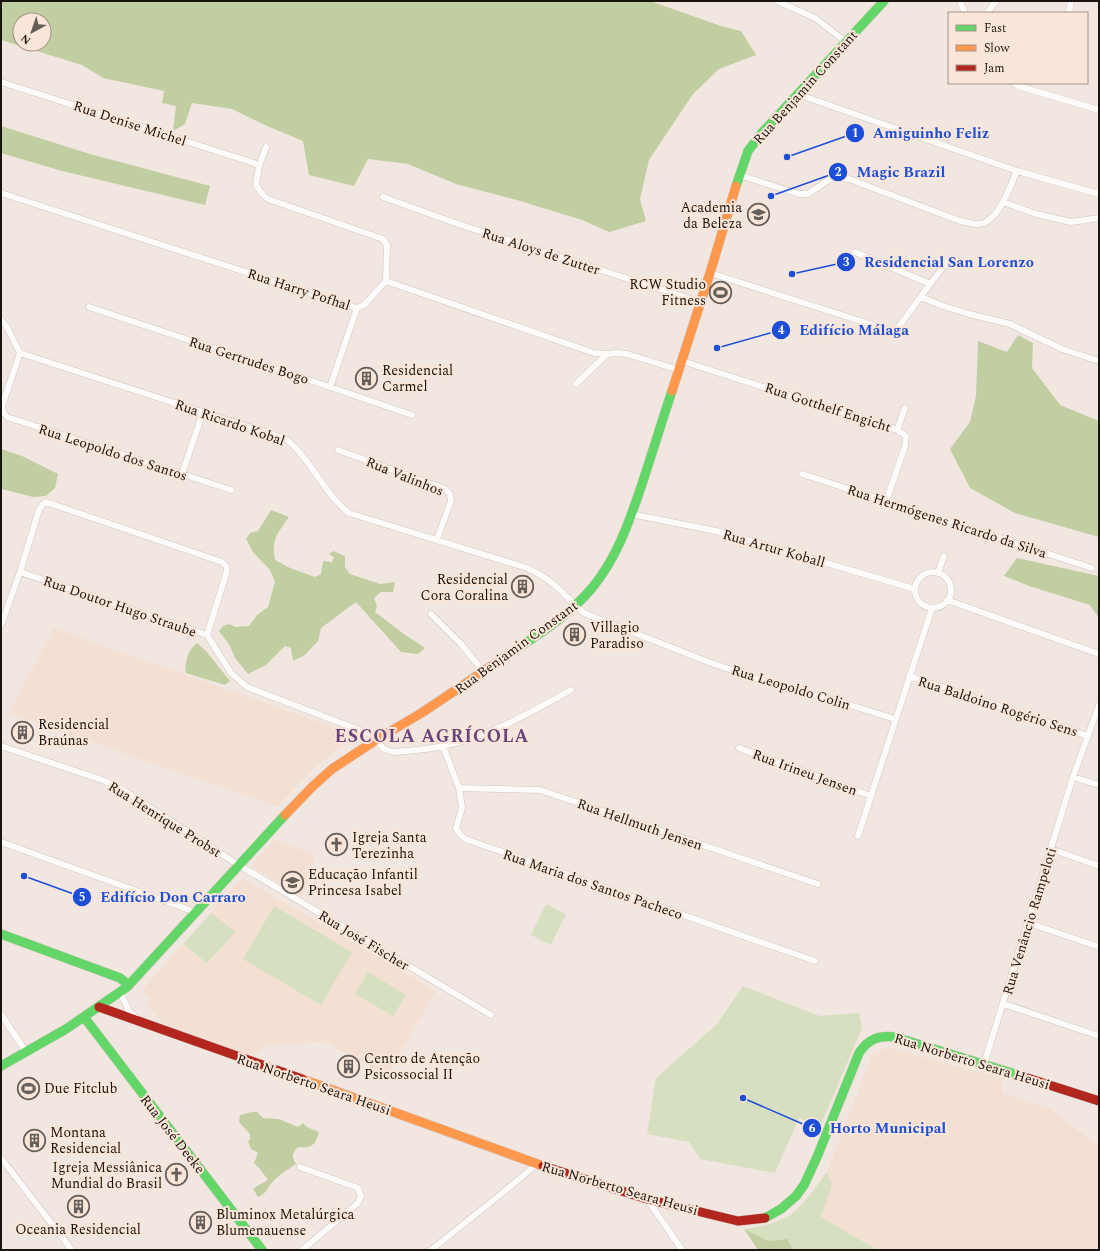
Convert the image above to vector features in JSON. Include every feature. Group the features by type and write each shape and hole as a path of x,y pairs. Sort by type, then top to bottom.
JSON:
{"street":[{"path":"777,1 815,18 846,42"},
{"name":"Rua Benjamin Constant","path":"1,1066 84,1017 129,985 237,864 312,787 332,769 376,740 423,712 484,671 550,625 575,605 592,588 614,557 631,514 710,273 739,175 752,144 884,1"},
{"path":"960,1 965,12"},
{"path":"988,12 996,1"},
{"path":"1069,12 1071,1"},
{"name":"Rua Denise Michel","path":"1,82 248,161 259,166"},
{"path":"1015,84 1099,110"},
{"path":"797,94 1017,171 1099,194"},
{"path":"266,147 259,166 256,185 263,195 268,199 383,240 387,245 386,281 594,353 628,354 679,370"},
{"path":"739,175 798,194 808,194 830,179 849,179 960,221 977,224 984,223 995,214 1003,202 1017,171"},
{"name":"Rua Harry Pofhal","path":"1,193 356,308 364,305 386,281"},
{"name":"Rua Aloys de Zutter","path":"383,197 458,224 700,302"},
{"path":"1003,202 1036,214 1070,222 1099,218"},
{"path":"855,252 930,284"},
{"path":"710,273 895,332 948,261"},
{"path":"921,297 961,312 1010,324 1062,349 1099,360"},
{"name":"Rua Gertrudes Bogo","path":"89,307 412,415"},
{"path":"330,387 356,308"},
{"path":"1,320 20,354"},
{"name":"Rua Leopoldo dos Santos","path":"20,354 2,406 3,412 8,417 231,490"},
{"name":"Rua Ricardo Kobal","path":"20,354 286,439 297,448 341,507 349,513 527,568 557,587 575,605"},
{"path":"576,384 607,354"},
{"name":"Rua Gotthelf Engicht","path":"682,360 897,430 906,436 906,441 886,502"},
{"path":"897,430 905,408"},
{"path":"182,474 203,412"},
{"name":"Rua Valinhos","path":"338,450 444,489 450,494 451,501 437,539"},
{"name":"Rua Hermógenes Ricardo da Silva","path":"802,474 1092,568"},
{"path":"1,625 20,572 39,510 46,502 222,562 226,566 227,571 207,636"},
{"name":"Rua Artur Koball","path":"631,514 716,531 915,589"},
{"path":"938,573 944,556"},
{"name":"Rua Doutor Hugo Straube","path":"20,572 207,636 231,673 247,687 369,733 388,752 443,746"},
{"path":"925,573 938,573 944,576 948,581 950,594 947,600 938,607 932,608 925,606 916,596 916,583 925,573"},
{"path":"947,600 1099,654"},
{"name":"Rua Leopoldo Colin","path":"575,605 586,614 711,663 776,685 837,701 895,719"},
{"path":"858,836 932,608"},
{"path":"431,614 462,644 484,671"},
{"name":"Rua Baldoino Rogério Sens","path":"909,676 1088,736"},
{"path":"443,746 474,737 531,713 572,690"},
{"path":"1099,705 1073,776 1099,785"},
{"name":"Rua Henrique Probst","path":"1,746 105,781 126,792 237,864"},
{"name":"Rua Maria dos Santos Pacheco","path":"443,746 459,788 462,808 456,828 465,839 816,961"},
{"name":"Rua Irineu Jensen","path":"739,748 871,796"},
{"name":"Rua Venâncio Rampeloti","path":"984,1064 1004,1004 1073,776"},
{"name":"Rua Hellmuth Jensen","path":"459,788 540,790 818,884"},
{"path":"1,842 195,912"},
{"path":"1051,849 1099,866"},
{"name":"Rua José Fischer","path":"237,864 491,1015"},
{"path":"1029,923 1099,947"},
{"path":"1,934 120,978 129,985"},
{"name":"Rua Norberto Seara Heusi","path":"120,992 129,1011 143,1022"},
{"path":"1004,1004 1099,1036"},
{"name":"Rua Norberto Seara Heusi","path":"99,1007 323,1086 537,1164 647,1199 738,1221 761,1219 781,1209 796,1196 804,1185 818,1157 859,1053 864,1044 876,1037 884,1035 895,1037 1099,1101"},
{"path":"1,1014 26,1052"},
{"name":"Rua José Deeke","path":"84,1017 262,1250"},
{"path":"1,1158 72,1250"},
{"path":"431,1250 537,1164"},
{"path":"300,1167 358,1188 362,1196 358,1202 302,1250"},
{"path":"647,1199 682,1250"}],"shaded area":[{"path":"54,628 355,735 319,764 294,788 278,807 9,713"},
{"name":"Educação Infantil Princesa Isabel","path":"274,840 316,855 302,897 251,866"},
{"path":"242,878 436,991 387,1075 324,1042 266,1045 253,1057 166,1025 146,1005 151,999 142,991 183,944 208,963 235,932 211,913"},
{"path":"888,1047 1003,1079 1002,1093 1049,1108 1096,1144 1099,1147 1099,1250 879,1250 867,1245 821,1217 832,1186 827,1172 872,1055"}],"green space":[{"path":"1,1 650,1 721,26 741,31 756,55 719,69 693,94 649,160 640,199 646,221 609,232 582,220 517,200 456,184 408,164 368,159 354,186 309,175 303,141 232,109 192,103 185,124 173,131 176,106 162,103 164,91 103,78 82,65 40,52 52,52 52,12 12,12 12,43 1,40"},
{"path":"1,126 90,154 210,186 205,205 62,171 1,153"},
{"path":"1018,335 1033,343 1032,368 1060,405 1099,421 1099,537 1015,513 970,488 950,449 970,422 976,396 978,341 1007,352"},
{"path":"1,449 22,456 58,474 55,488 46,496 33,497 1,490"},
{"path":"271,510 289,517 276,537 274,547 275,560 290,568 315,577 321,574 323,561 332,562 334,557 329,554 333,551 345,556 345,567 350,574 380,584 395,582 393,592 381,592 374,598 377,606 375,612 425,648 418,654 401,652 356,602 321,628 318,641 305,655 293,661 291,648 285,646 266,665 248,674 235,658 230,646 219,631 223,626 229,624 235,627 249,626 257,615 268,607 275,582 270,570 253,552 246,539 250,533 258,531"},
{"path":"1017,558 1099,576 1099,618 1090,605 1029,586 1004,576"},
{"path":"197,643 206,651 230,681 225,685 186,673 187,657 191,649"},
{"path":"546,904 566,914 551,945 531,935"},
{"path":"274,906 352,952 321,1005 243,959"},
{"path":"211,913 236,932 207,963 183,944"},
{"path":"368,972 406,995 393,1016 355,994"},
{"path":"743,986 820,1016 859,1013 862,1028 820,1127 799,1118 775,1173 700,1159 689,1142 647,1134 656,1078 717,1024"},
{"path":"257,1112 263,1118 279,1119 298,1127 303,1123 307,1127 319,1132 316,1140 310,1147 298,1147 294,1151 293,1159 296,1164 280,1175 264,1193 258,1197 253,1189 268,1180 254,1163 258,1153 251,1149 248,1142 250,1139 250,1134 239,1122 240,1115"},
{"path":"827,1172 832,1186 821,1217 879,1250 793,1250 788,1239 768,1241 744,1229 769,1224 790,1215 802,1205"},
{"path":"744,1229 768,1241 788,1239 793,1250 758,1250"}],"traffic: fast":[{"path":"736,186 748,151 760,135 884,1"},
{"path":"499,661 548,628 571,609 592,588 608,565 615,553 631,516 672,391"},
{"path":"1,1066 66,1029 127,987 285,815"},
{"path":"1,934 120,978 129,985"},
{"path":"84,1017 262,1250"},
{"path":"765,1218 781,1209 796,1196 804,1185 817,1157 859,1053 870,1041 879,1037 895,1037 1021,1076"}],"traffic: slow":[{"path":"672,391 736,186"},
{"path":"285,815 332,769 376,740 423,712 499,661"},
{"path":"302,1079 543,1166"}],"traffic: jam":[{"path":"99,1007 302,1079"},
{"path":"1021,1076 1099,1101"},
{"path":"543,1166 647,1199 738,1221 765,1218"}],"place":[{"name":"Amiguinho Feliz","path":"787,157"},
{"name":"Magic Brazil","path":"771,196"},
{"name":"Academia da Beleza","path":"758,215"},
{"name":"Residencial San Lorenzo","path":"792,274"},
{"name":"RCW Studio Fitness","path":"721,292"},
{"name":"Edifício Málaga","path":"717,348"},
{"name":"Residencial Carmel","path":"367,378"},
{"name":"Residencial Cora Coralina","path":"523,587"},
{"name":"Villagio Paradiso","path":"575,635"},
{"name":"Residencial Braúnas","path":"22,732"},
{"name":"Igreja Santa Terezinha","path":"337,845"},
{"name":"Edifício Don Carraro","path":"24,876"},
{"name":"Educação Infantil Princesa Isabel","path":"292,882"},
{"name":"Centro de Atenção Psicossocial II","path":"348,1066"},
{"name":"Due Fitclub","path":"28,1088"},
{"name":"Horto Municipal","path":"743,1098"},
{"name":"Montana Residencial","path":"34,1140"},
{"name":"Igreja Messiânica Mundial do Brasil","path":"177,1175"},
{"name":"Oceania Residencial","path":"78,1207"},
{"name":"Bluminox Metalúrgica Blumenauense","path":"201,1222"}],"district":[{"name":"ESCOLA AGRÍCOLA","path":"432,736"}]}
